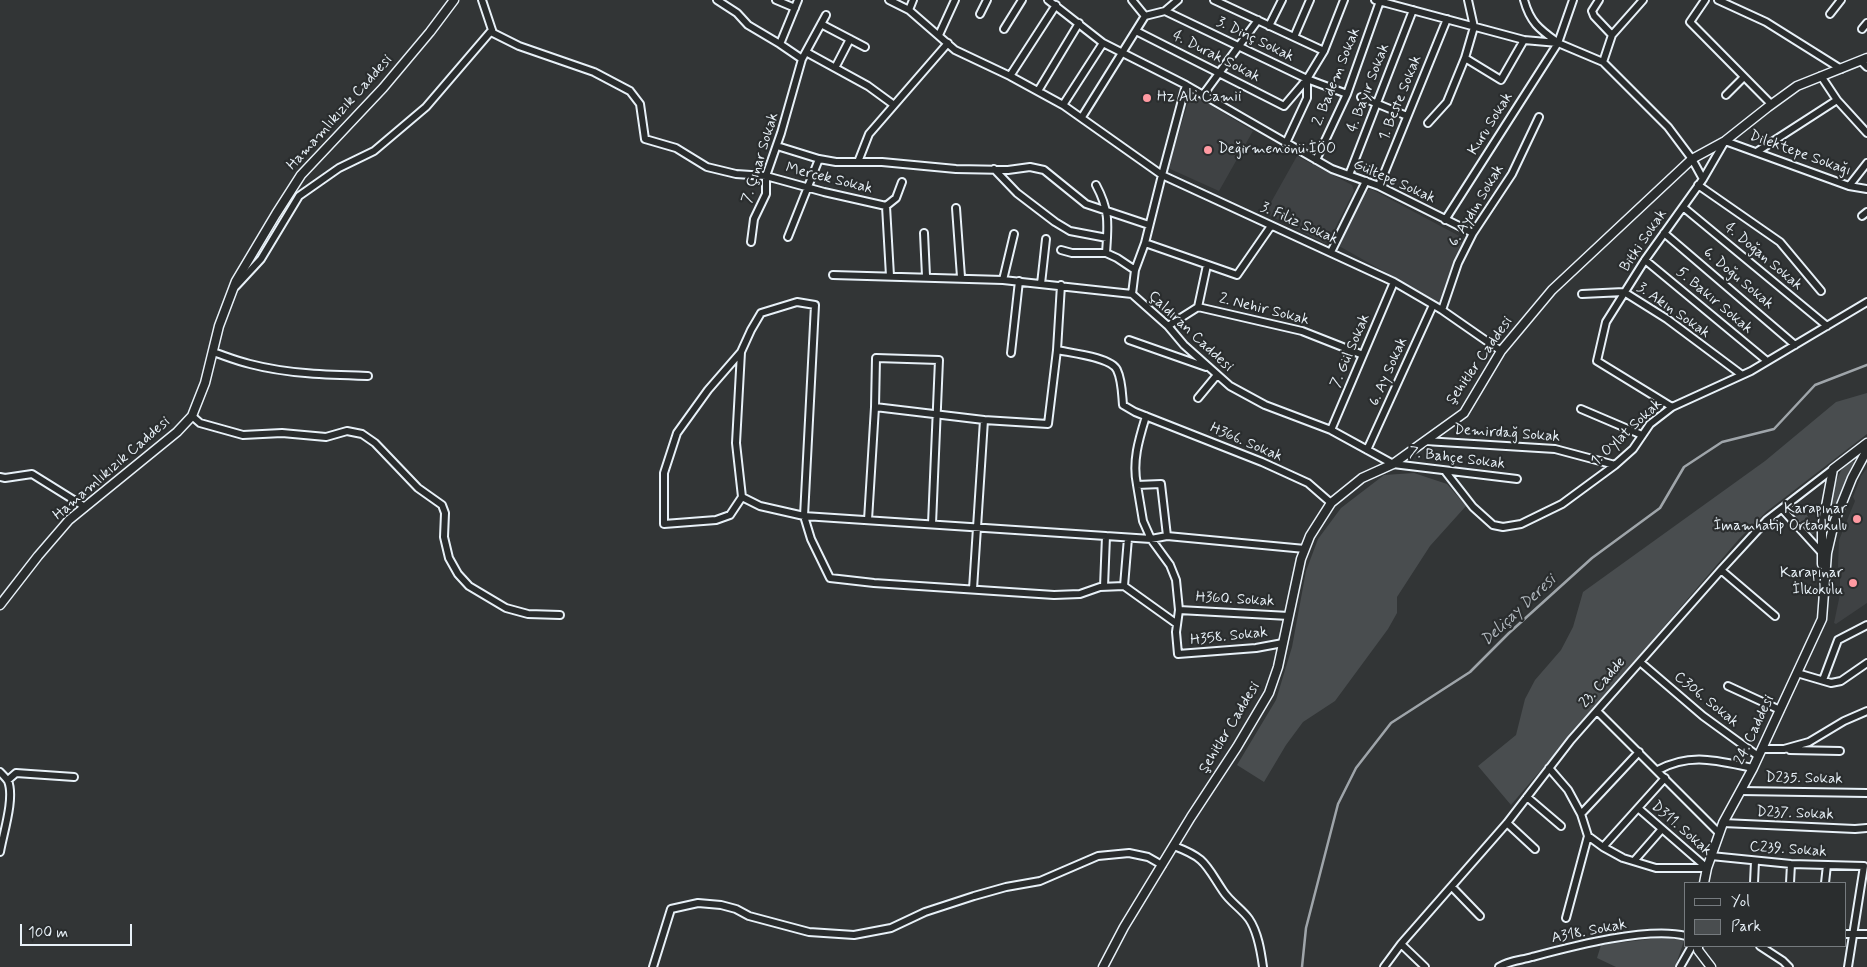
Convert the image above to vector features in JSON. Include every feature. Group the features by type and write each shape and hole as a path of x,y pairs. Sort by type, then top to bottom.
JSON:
{"street":[{"name":"Hamamlıkızık Caddesi","path":"0,605 69,520 177,432 192,416 205,383 219,326 233,288 271,222 301,175 383,88 454,0"},
{"path":"233,288 261,259 299,196 339,168 374,151 426,107 492,30 482,0"},
{"path":"717,0 737,13 748,25 802,60"},
{"path":"776,0 795,8"},
{"path":"780,44 798,0"},
{"name":"3. Filiz Sokak","path":"889,0 909,10 964,55 984,62 1063,105 1162,175 1394,282 1442,310 1501,351"},
{"path":"909,10 913,0"},
{"path":"939,35 955,0"},
{"path":"980,14 986,0"},
{"path":"1004,29 1022,0"},
{"name":"Gültepe Sokak","path":"1048,0 1103,42 1186,85 1332,169 1379,186 1473,233"},
{"path":"1132,0 1145,16"},
{"path":"1082,117 1145,16 1165,11 1178,0"},
{"path":"1214,0 1324,50"},
{"path":"1270,26 1282,0"},
{"path":"1294,37 1310,0"},
{"path":"1286,143 1307,98 1307,79 1324,50 1344,0"},
{"path":"1428,124 1447,102 1465,58 1474,27 1468,0"},
{"path":"1524,0 1528,15 1540,30 1558,43 1603,62 1668,128 1692,159 1703,179"},
{"name":"Kuru Sokak","path":"1445,220 1558,43 1573,0"},
{"path":"1599,0 1592,11 1594,16 1612,35"},
{"path":"1603,62 1612,35 1643,0"},
{"path":"1705,0 1690,22 1771,104"},
{"path":"1718,0 1766,22 1841,69"},
{"path":"1830,14 1841,0"},
{"path":"1377,1 1524,40 1558,43"},
{"name":"2. Badem Sokak","path":"1316,160 1346,94 1377,1"},
{"path":"1010,76 1056,5"},
{"name":"4. Bayır Sokak","path":"1349,175 1414,10"},
{"name":"3. Dinç Sokak","path":"1165,11 1307,79 1346,94"},
{"name":"7. Çınar Sokak","path":"751,242 754,219 766,194 766,176 777,146 802,60 826,15"},
{"name":"1. Beste Sokak","path":"1379,186 1447,19"},
{"path":"1202,94 1258,20"},
{"path":"1038,91 1079,23"},
{"path":"1862,29 1867,23"},
{"path":"821,24 865,48"},
{"name":"Mercek Sokak","path":"492,30 492,33 520,46 594,72 630,91 640,104 645,139 676,148 708,167 736,174 766,176 886,206"},
{"name":"4. Durak Sokak","path":"1136,31 1284,106 1307,79"},
{"path":"835,68 850,39"},
{"path":"1465,58 1501,80 1524,40"},
{"path":"1063,105 1103,42"},
{"path":"858,162 870,134 948,43"},
{"path":"806,52 868,86 894,104"},
{"name":"Şehitler Caddesi","path":"1103,967 1124,926 1269,693 1278,667 1301,559 1320,518 1331,503 1362,478 1394,464 1464,413 1501,351 1552,290 1692,159 1725,141 1797,86 1865,62"},
{"path":"1821,76 1837,100 1867,133"},
{"path":"1726,95 1744,77"},
{"path":"1132,294 1135,270 1145,242 1186,85"},
{"path":"1361,97 1408,116"},
{"path":"1758,151 1837,100"},
{"name":"6. Aydın Sokak","path":"1442,310 1458,263 1473,233 1512,174 1539,117"},
{"name":"Dilektepe Sokağı","path":"1725,141 1758,151 1849,186 1867,189"},
{"name":"Bitki Sokak","path":"1672,407 1597,361 1606,322 1645,260 1703,179 1725,141"},
{"path":"777,146 819,159 836,162 994,169 1030,167 1044,170 1086,204 1149,225"},
{"path":"788,237 819,159"},
{"path":"1849,186 1867,163"},
{"path":"994,169 1017,193 1055,222 1070,231 1107,238"},
{"path":"1331,252 1366,181"},
{"path":"890,276 886,206 896,198 902,182"},
{"path":"1096,185 1105,201 1108,218 1106,253"},
{"path":"1698,185 1780,242 1822,291"},
{"name":"4. Doğan Sokak","path":"1683,207 1827,326"},
{"path":"956,208 961,277"},
{"path":"1145,242 1237,275 1271,226"},
{"path":"924,233 926,276"},
{"name":"6. Doğu Sokak","path":"1664,233 1796,345"},
{"path":"1003,280 1014,234"},
{"path":"1041,284 1046,240"},
{"path":"1061,250 1072,253 1106,253 1118,258 1135,270"},
{"name":"5. Bakır Sokak","path":"1645,260 1767,361"},
{"name":"2. Nehir Sokak","path":"1207,265 1198,307 1302,331 1363,355"},
{"name":"Çaldıran Caddesi","path":"833,275 961,277 1061,285 1132,294 1168,326 1184,345 1209,369 1230,386 1265,405 1331,430 1394,464"},
{"path":"1011,353 1018,281"},
{"name":"7. Gül Sokak","path":"1331,430 1394,282"},
{"path":"875,407 984,420 1048,424 1057,350 1061,285"},
{"name":"3. Akın Sokak","path":"1582,294 1624,292 1667,319 1742,376"},
{"path":"741,352 736,443 742,496 730,515 716,520 664,524 664,473 677,433 708,390 741,352 761,313 797,302 815,305 804,516 811,539 830,578 874,583 1054,595 1080,594 1104,587 1124,586 1177,624 1179,610 1176,580 1170,565 1151,540 1143,521 1134,472 1135,459 1146,416"},
{"name":"1. Oylat Sokak","path":"1445,471 1483,518 1493,525 1503,527 1521,524 1562,504 1615,465 1633,448 1650,424 1672,407 1742,376 1867,302"},
{"name":"6. Ay Sokak","path":"1367,450 1433,305"},
{"path":"1168,326 1198,307"},
{"path":"1129,340 1209,369"},
{"name":"H366. Sokak","path":"1057,350 1107,361 1117,368 1122,388 1123,405 1135,412 1262,462 1308,483 1331,503"},
{"path":"213,352 250,364 281,370 323,375 368,376"},
{"path":"868,520 876,358 939,360 932,524"},
{"path":"1198,398 1217,375"},
{"path":"1581,409 1642,435"},
{"path":"192,416 200,423 243,435 282,433 326,436 347,431 362,434 375,442 418,488 442,505 445,513 444,537 449,558 458,574 469,586 506,608 528,614 560,615"},
{"path":"973,589 984,420"},
{"name":"Demirdağ Sokak","path":"1425,441 1555,448 1615,465"},
{"name":"23. Cadde","path":"1384,967 1400,944 1507,823 1571,740 1767,520 1867,443"},
{"path":"1824,552 1852,478 1867,450"},
{"name":"7. Bahçe Sokak","path":"1394,464 1517,479"},
{"path":"1824,552 1822,528 1833,469"},
{"path":"0,477 32,474 85,506"},
{"path":"1137,485 1161,484 1167,536"},
{"path":"742,496 760,506 804,516 1151,540 1167,536 1305,549"},
{"path":"1782,509 1824,552"},
{"path":"1104,587 1106,536"},
{"path":"1124,586 1128,538"},
{"name":"24. Caddesi","path":"1704,882 1718,833 1753,768 1822,619 1824,552"},
{"path":"1721,570 1775,616"},
{"name":"H360. Sokak","path":"1179,610 1289,616"},
{"name":"H358. Sokak","path":"1177,624 1178,654 1256,648 1282,643"},
{"path":"1823,680 1838,640 1867,625"},
{"name":"C306. Sokak","path":"1640,662 1703,716 1760,753"},
{"path":"1797,673 1831,683 1841,681 1867,663"},
{"path":"1728,686 1780,710"},
{"path":"1597,711 1666,778 1718,833"},
{"path":"1760,753 1808,742 1844,720 1867,711"},
{"path":"1784,749 1840,751"},
{"path":"1581,814 1639,752"},
{"path":"1658,770 1686,759 1702,758 1753,768"},
{"path":"1549,768 1568,790 1581,814 1588,836 1566,918"},
{"path":"0,772 8,780 10,790 0,852"},
{"path":"8,780 16,773 74,777"},
{"path":"1603,847 1666,778"},
{"name":"D235. Sokak","path":"1741,790 1867,793"},
{"path":"1527,798 1562,826"},
{"name":"D311. Sokak","path":"1638,808 1707,868"},
{"path":"1507,823 1535,848"},
{"name":"D237. Sokak","path":"1723,823 1867,828"},
{"path":"1634,861 1662,829"},
{"path":"1588,836 1623,858 1656,868 1707,868"},
{"path":"1174,846 1193,853 1207,865 1223,892 1249,920 1256,936 1263,967"},
{"path":"653,967 671,909 698,902 736,909 749,916 809,932 854,935 891,928 925,912 1006,887 1040,881 1098,856 1129,853 1148,857 1162,865"},
{"name":"C239. Sokak","path":"1711,856 1791,864 1864,866 1854,934"},
{"path":"1754,882 1755,861"},
{"path":"1790,882 1791,864"},
{"path":"1825,882 1827,865"},
{"path":"1452,887 1480,916"},
{"name":"A318. Sokak","path":"1500,966 1572,946 1644,934 1684,936"},
{"path":"1847,934 1867,934"},
{"path":"1848,967 1854,934"},
{"path":"1400,944 1424,967"},
{"path":"1680,967 1691,947"},
{"path":"1698,947 1698,950 1711,967"},
{"path":"1762,947 1783,960 1789,967"},
{"path":"1500,966 1511,967"}],"shaded area":[{"name":"Değirmenönü İÖO","path":"1191,93 1253,131 1219,191 1168,168"},
{"path":"1297,156 1352,185 1354,191 1328,242 1324,243 1265,213"},
{"path":"1371,189 1465,239 1457,255 1441,301 1438,302 1339,246 1366,191"},
{"name":"Karapınar İlkokulu","path":"1867,468 1867,603 1836,624 1834,623 1840,594 1839,540 1855,501 1853,497 1861,476"}],"green space":[{"path":"1867,393 1867,434 1766,512 1739,539 1511,805 1478,766 1516,735 1525,699 1535,680 1561,650 1573,627 1583,592 1765,461 1836,402"},
{"path":"1851,461 1856,463 1831,528 1827,528 1836,481 1845,465"},
{"path":"1414,473 1447,484 1466,506 1430,546 1397,597 1397,613 1388,629 1335,701 1303,722 1286,745 1264,782 1237,765 1276,700 1292,647 1306,571 1318,539 1341,508 1384,475"},
{"path":"1803,510 1814,525 1816,531 1812,535 1795,516"},
{"path":"1667,937 1684,941 1675,967 1616,967 1597,958 1601,945"}],"waterway":[{"name":"Deliçay Deresi","path":"1302,967 1306,928 1338,804 1356,768 1391,723 1470,672 1509,633 1592,558 1660,508 1684,467 1722,442 1774,429 1815,385 1867,365"}],"place":[{"name":"Hz Ali Camii","path":"1147,98"},
{"name":"Değirmenönü İÖO","path":"1208,150"},
{"name":"Karapınar İmamhatip Ortaokulu","path":"1857,519"},
{"name":"Karapınar İlkokulu","path":"1853,583"}]}
